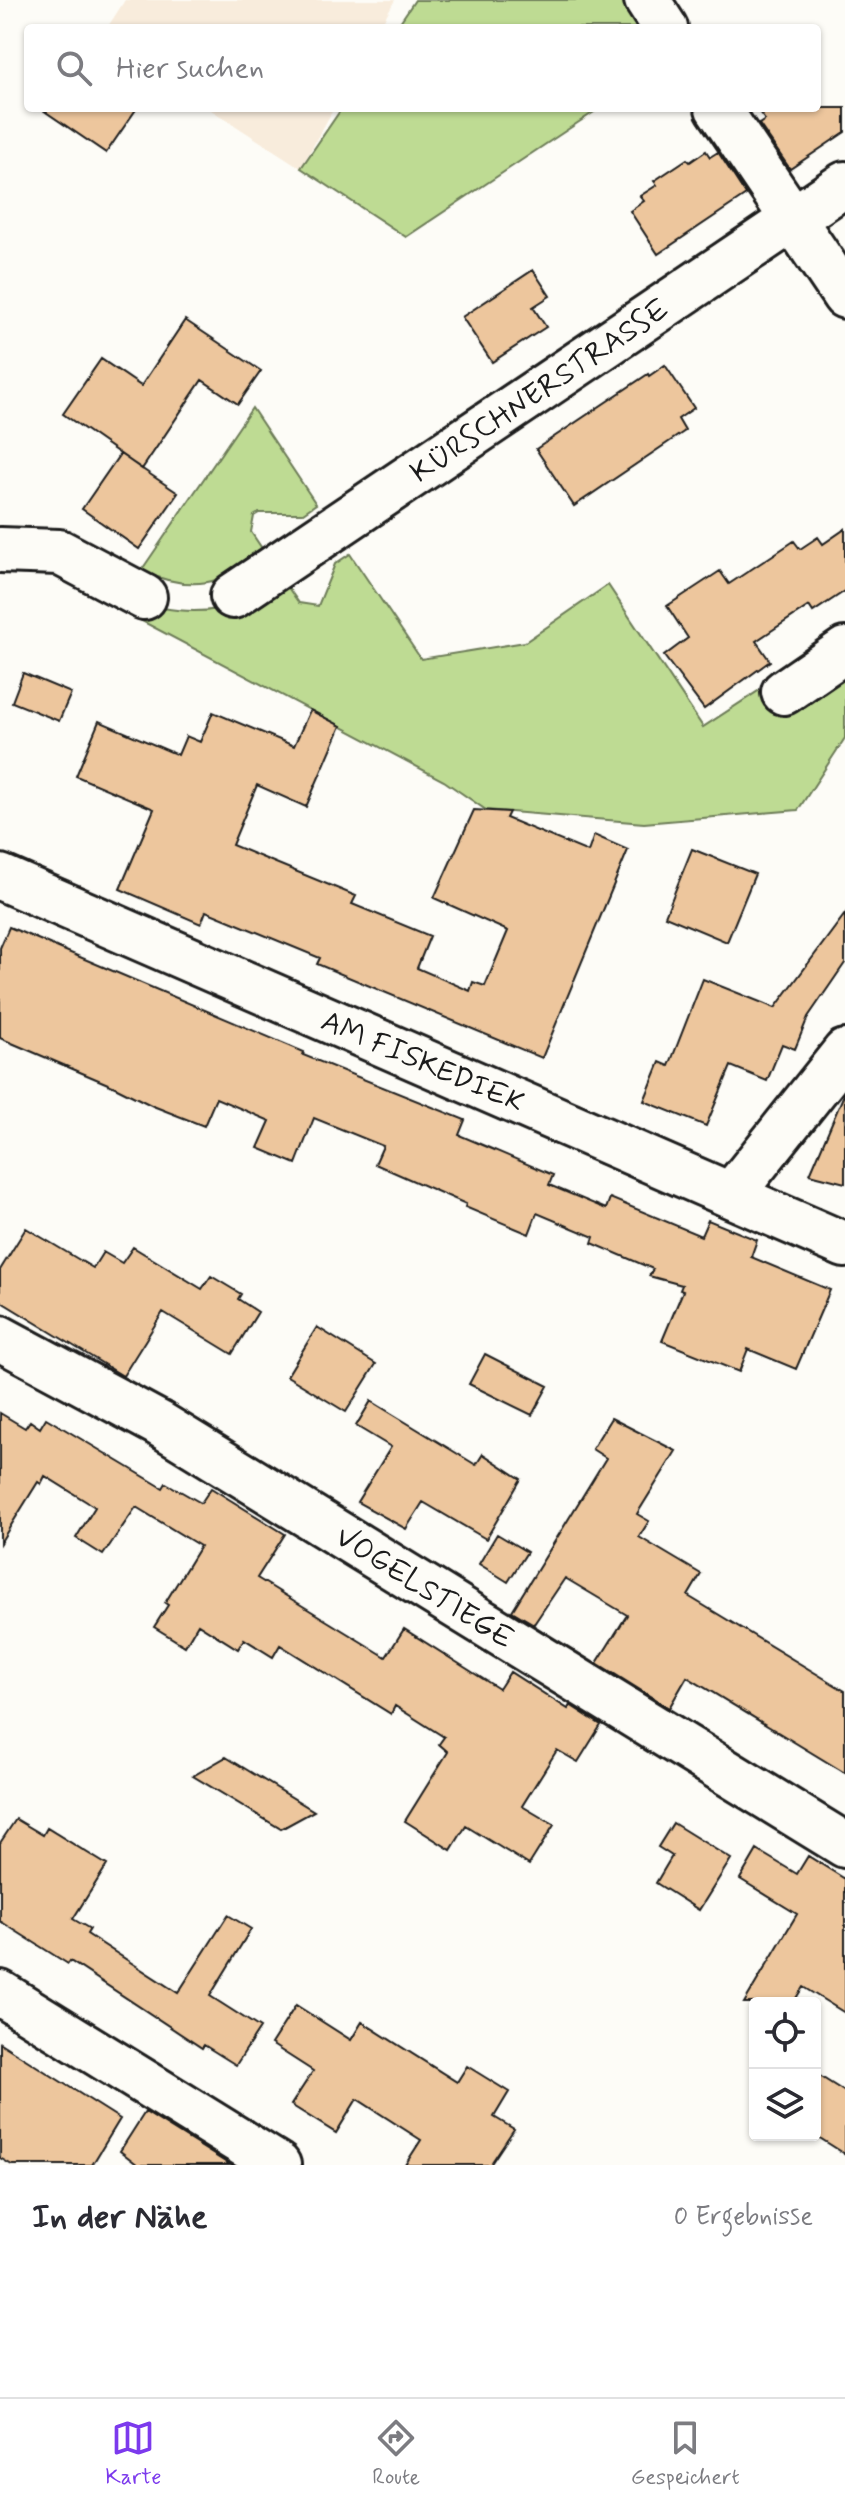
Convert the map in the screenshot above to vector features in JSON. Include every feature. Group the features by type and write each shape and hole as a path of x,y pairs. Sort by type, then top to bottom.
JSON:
{"street":[{"path":"647,0 662,24"},
{"path":"721,112 845,296"},
{"name":"KÜRSCHNERSTRASSE","path":"233,596 845,184"},
{"path":"0,550 59,552 144,597"},
{"path":"784,692 845,650"},
{"name":"AM FISKEDIEK","path":"0,877 845,1245"},
{"path":"731,1195 845,1052"},
{"name":"VOGELSTIEGE","path":"0,1338 158,1423 845,1845"},
{"path":"0,1993 278,2165"}],"shaded area":[{"path":"125,0 395,0 381,24 110,24"},
{"path":"214,112 332,112 301,168"}],"green space":[{"path":"415,0 625,0 641,24 399,24"},
{"path":"339,112 594,112 406,237 301,168"},
{"path":"252,408 316,504 303,513 259,513 254,516 251,532 267,556 220,579 177,582 141,571"},
{"path":"350,554 421,659 525,642 608,585 703,727 775,680 845,669 845,738 798,810 644,823 486,810 444,781 53,574 145,604 193,611 239,603 282,579 299,603 318,606 335,564"}],"building":[{"path":"821,108 845,108 845,132 790,169 759,124 765,120 759,112 821,112"},
{"path":"46,112 134,112 106,153"},
{"path":"706,151 710,157 718,152 746,195 658,254 630,211 644,201 640,196 657,185 654,181 687,159 690,162"},
{"path":"533,270 550,296 533,307 546,327 492,362 462,317"},
{"path":"185,320 261,371 238,404 202,380 142,469 63,414 101,359 141,386"},
{"path":"665,365 694,408 678,419 685,431 574,506 536,449"},
{"path":"120,454 178,493 139,549 82,509"},
{"path":"845,529 845,591 813,612 809,606 756,641 770,661 704,709 664,656 688,638 667,606 720,571 729,584 794,541 800,549 818,537 823,544"},
{"path":"23,673 71,693 59,721 12,702"},
{"path":"310,710 341,726 306,807 257,785 232,845 356,896 352,904 430,936 417,968 470,991 473,982 485,986 508,931 434,898 474,810 509,812 506,818 588,852 594,835 628,850 542,1058 317,964 320,958 206,911 201,924 120,889 154,809 76,776 99,721 178,755 186,736 200,742 213,712 294,746"},
{"path":"692,849 755,874 727,942 665,916"},
{"path":"845,914 845,963 808,1017 795,1049 782,1044 767,1081 731,1066 706,1126 644,1101 660,1062 669,1066 703,979 775,1008"},
{"path":"9,927 304,1052 303,1055 465,1120 459,1135 553,1175 549,1185 606,1209 610,1198 701,1236 708,1220 757,1240 751,1257 830,1290 796,1369 748,1349 739,1372 662,1341 683,1291 680,1290 682,1285 649,1276 653,1269 592,1243 594,1237 537,1213 529,1234 465,1207 466,1204 375,1164 383,1146 314,1118 296,1164 258,1148 270,1121 216,1098 204,1126 0,1038 0,948"},
{"path":"845,1092 845,1183 810,1174"},
{"path":"26,1228 93,1268 103,1252 122,1263 133,1247 202,1289 211,1276 241,1294 238,1299 258,1312 232,1354 163,1312 123,1376 0,1301 0,1270"},
{"path":"317,1327 376,1364 346,1412 287,1376"},
{"path":"485,1354 548,1386 532,1415 469,1384"},
{"path":"371,1401 476,1465 483,1454 521,1479 486,1539 423,1502 406,1529 357,1502 391,1447 356,1426"},
{"path":"0,1413 25,1428 30,1421 40,1428 46,1418 163,1488 166,1483 201,1503 211,1488 285,1534 257,1578 386,1657 404,1629 499,1689 510,1672 568,1709 570,1705 601,1725 578,1762 557,1750 522,1806 554,1825 529,1865 466,1826 451,1850 405,1821 448,1752 439,1744 444,1737 395,1706 391,1714 280,1645 273,1657 244,1639 238,1649 198,1624 185,1646 154,1627 200,1546 136,1507 103,1555 76,1538 95,1507 45,1476 41,1484 38,1482 0,1543"},
{"path":"611,1418 676,1451 637,1514 649,1521 639,1537 701,1574 688,1596 845,1691 845,1773 687,1677 669,1708 597,1663 627,1615 565,1578 534,1624 512,1611 606,1458 592,1449"},
{"path":"497,1534 527,1552 508,1582 479,1564"},
{"path":"226,1757 314,1811 281,1829 193,1776"},
{"path":"16,1819 43,1835 47,1828 107,1865 73,1919 90,1929 87,1934 178,1993 228,1915 251,1929 210,1996 260,2028 236,2065 204,2045 202,2048 70,1961 68,1964 0,1921 0,1843"},
{"path":"673,1823 731,1859 699,1910 656,1883 672,1856 658,1847"},
{"path":"757,1850 797,1874 808,1856 845,1879 845,2013 803,1987 797,1997 749,1997 749,2003 744,2003 797,1914 740,1879"},
{"path":"296,2005 351,2040 362,2022 457,2082 467,2066 509,2092 494,2117 514,2129 490,2165 405,2165 421,2140 357,2099 336,2133 291,2105 313,2071 271,2044"},
{"path":"0,2043 120,2119 92,2165 12,2165 0,2158"},
{"path":"821,2077 845,2092 845,2154 821,2139"},
{"path":"145,2112 230,2165 138,2165 120,2151"}]}
